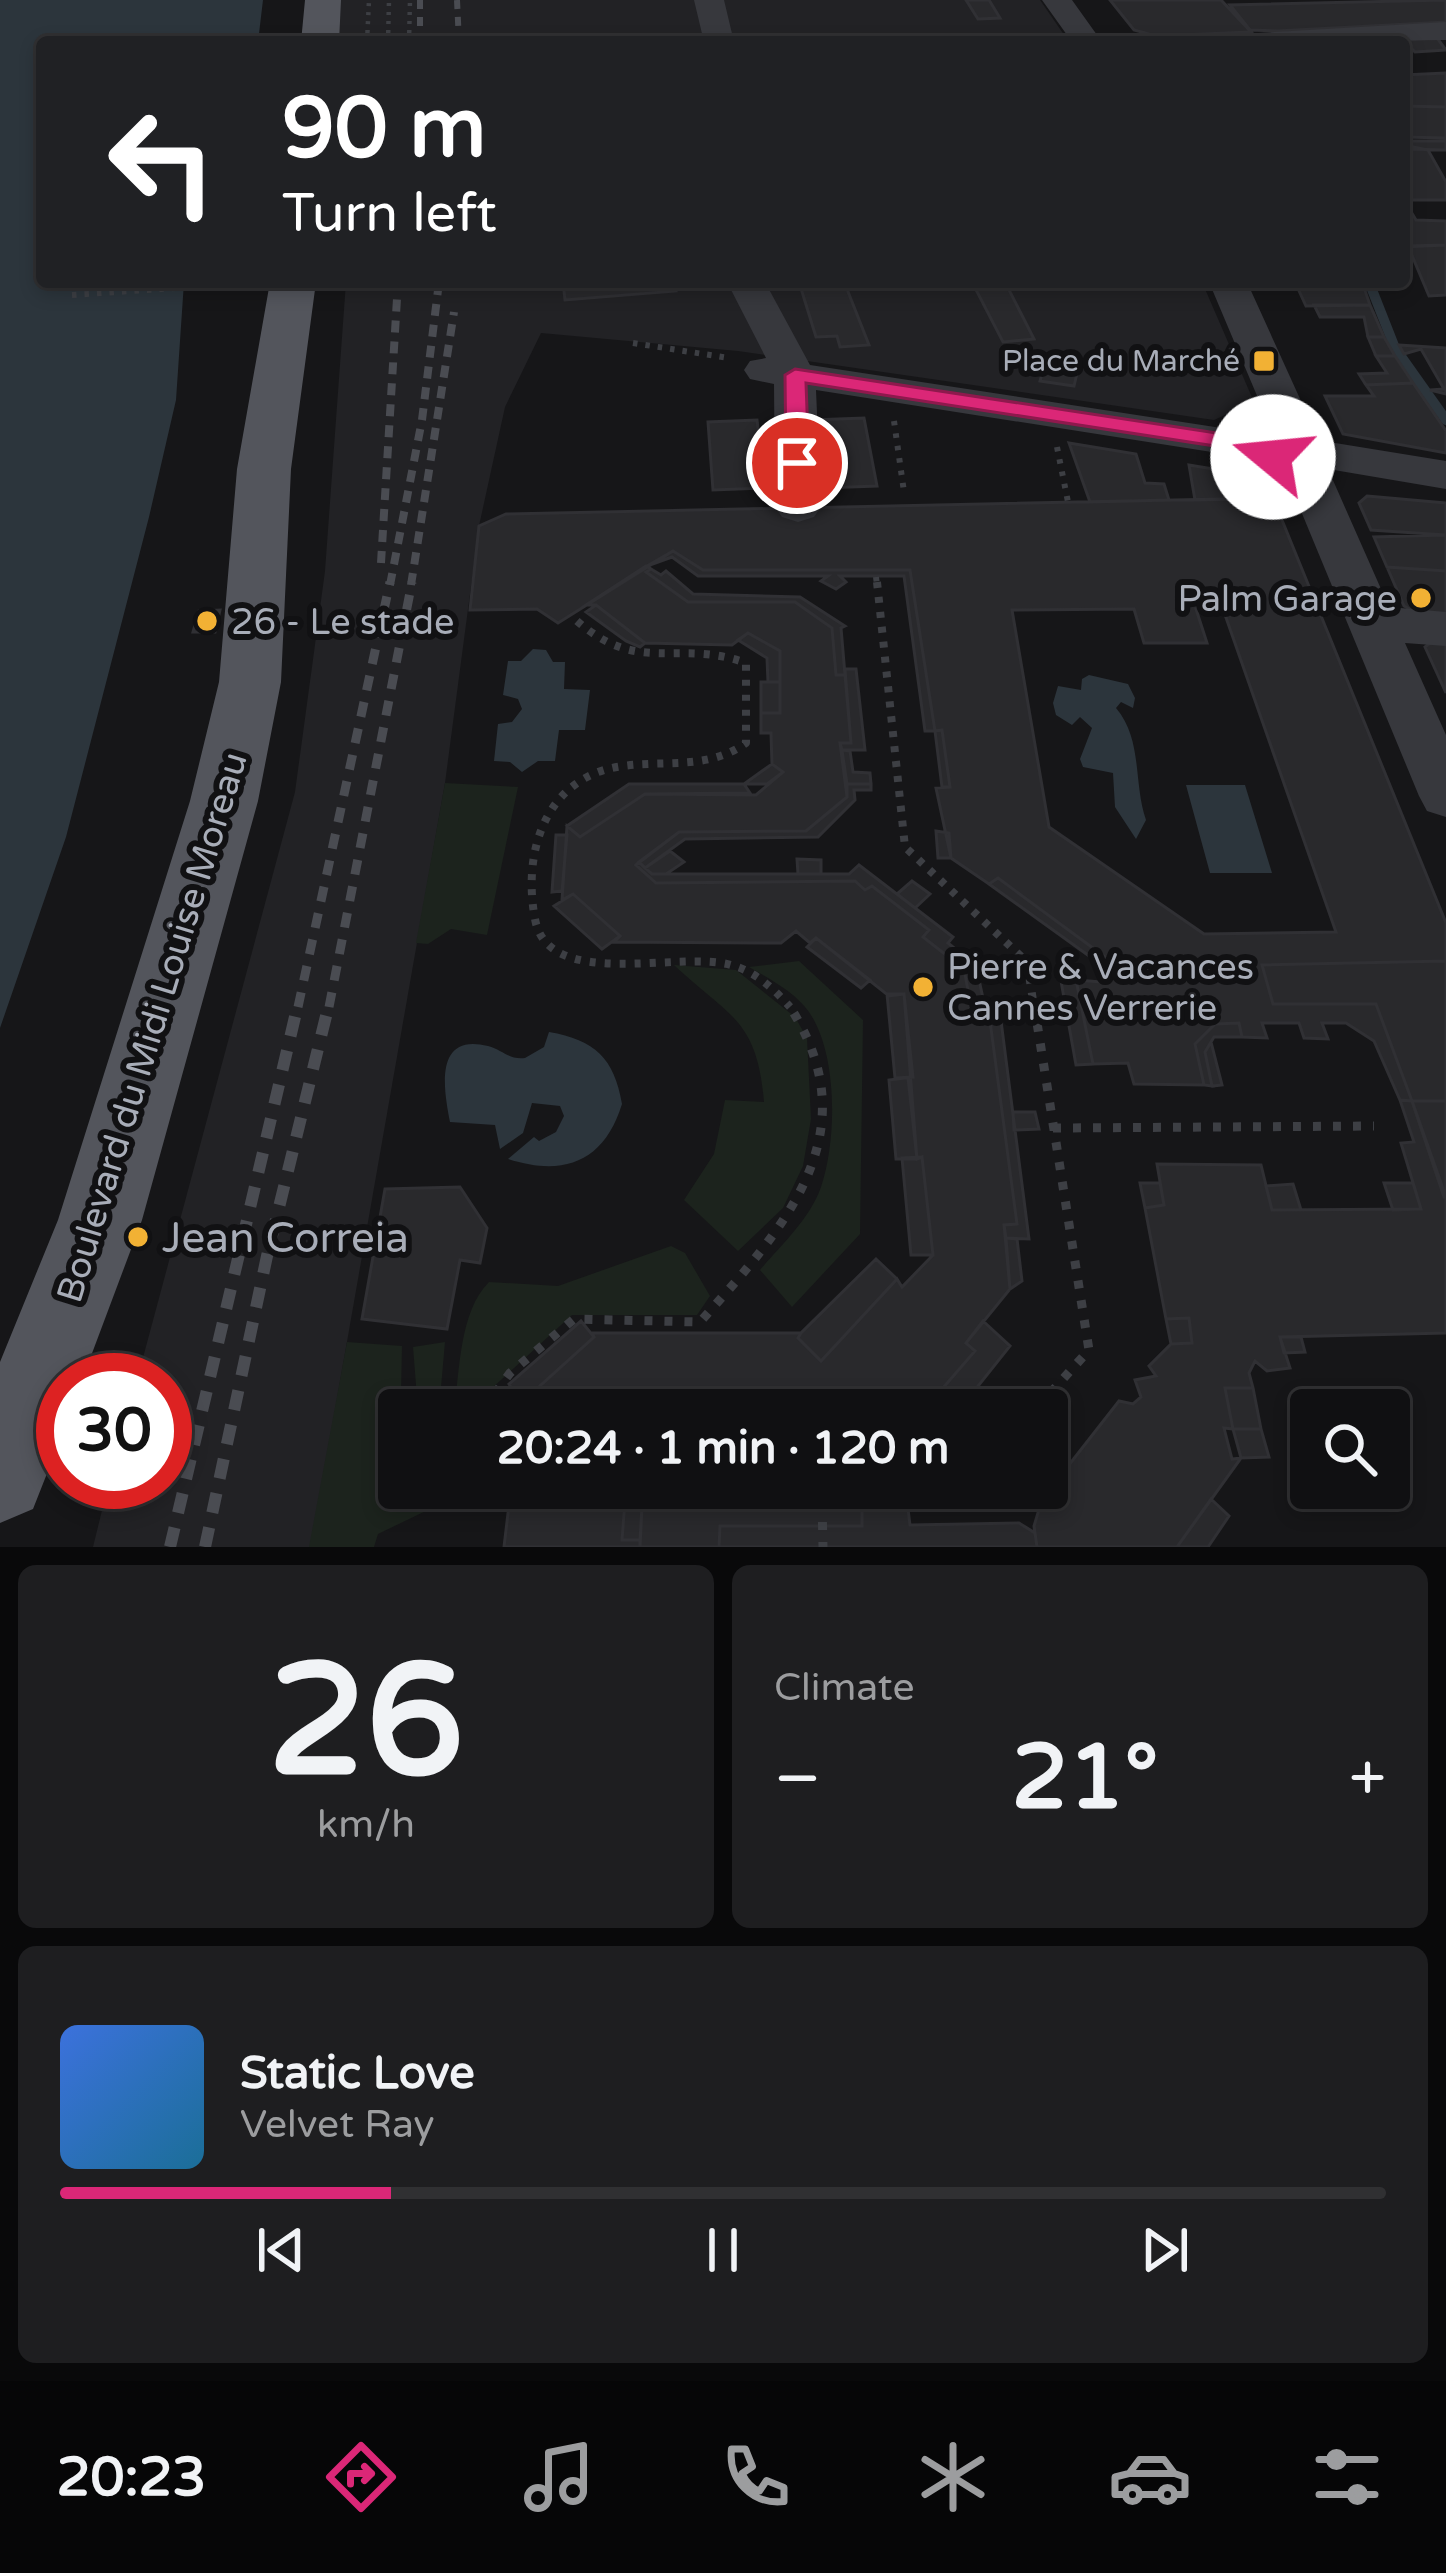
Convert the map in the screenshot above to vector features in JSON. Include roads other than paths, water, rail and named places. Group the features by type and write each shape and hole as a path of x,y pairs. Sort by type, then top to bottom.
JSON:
{"main road":[{"path":"320,36 323,0"},
{"name":"Boulevard du Midi Louise Moreau","path":"0,1476 100,1220 224,801 250,682 264,469 322,288"}],"street":[{"path":"710,0 718,36"},
{"path":"1058,0 1083,36"},
{"path":"1361,36 1446,31"},
{"path":"748,288 780,372 798,507"},
{"path":"1231,288 1367,622 1446,796"},
{"path":"780,372 1446,475"},
{"path":"1367,622 1446,629"}],"waterway":[{"path":"1371,288 1395,348 1446,420"}],"railway":[{"path":"420,0 420,36"},
{"path":"457,0 459,36"},
{"path":"381,563 398,288"},
{"path":"390,585 422,420 438,288"},
{"path":"411,585 454,312"},
{"path":"298,1007 390,582"},
{"path":"329,1007 412,582"},
{"path":"170,1547 298,1004"},
{"path":"205,1547 267,1256 329,1004"}],"place":[{"name":"Place du Marché","path":"1264,361"},
{"name":"Palm Garage","path":"1421,598"},
{"name":"26 - Le stade","path":"207,621"},
{"name":"Pierre & Vacances Cannes Verrerie","path":"923,987"},
{"name":"Jean Correia","path":"138,1237"}]}
